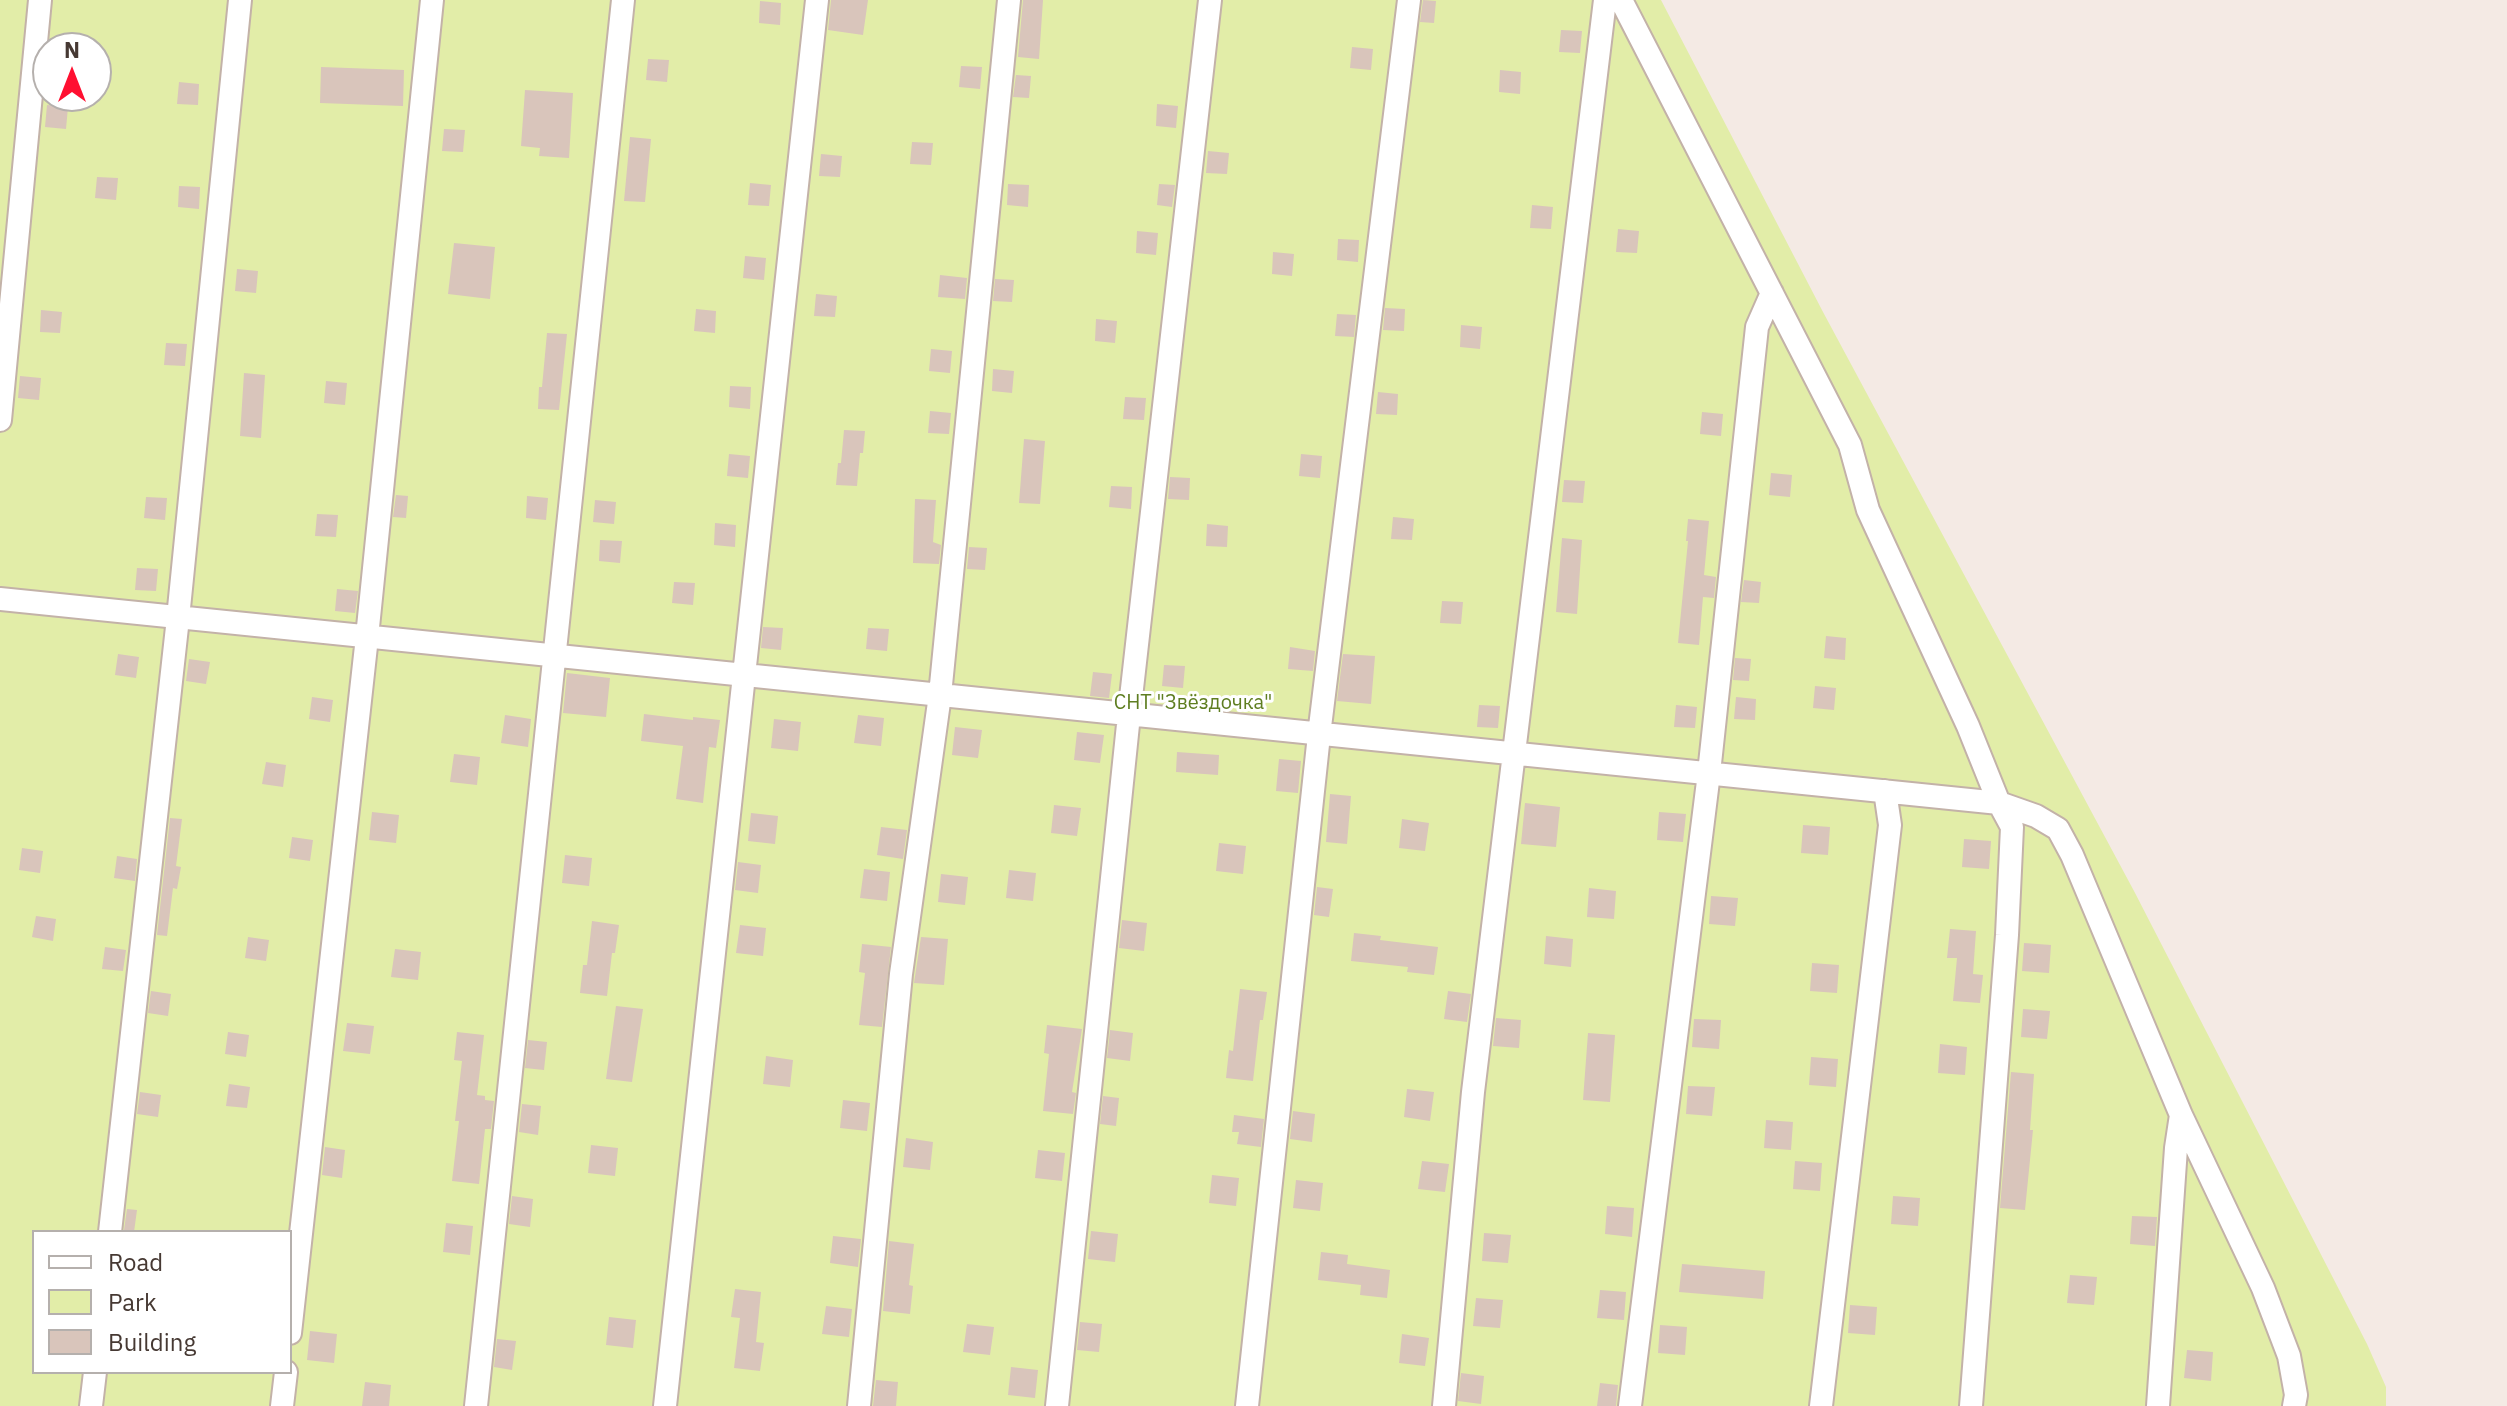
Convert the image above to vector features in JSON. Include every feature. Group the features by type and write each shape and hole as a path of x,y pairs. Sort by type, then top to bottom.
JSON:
{"street":[{"path":"0,420 40,0"},
{"path":"110,1230 178,618 240,0"},
{"path":"292,1315 367,637 432,0"},
{"path":"476,1406 623,0"},
{"path":"665,1406 817,0"},
{"path":"859,1406 901,974 940,695 1009,0"},
{"path":"1057,1406 1129,715 1210,0"},
{"path":"1247,1406 1319,735 1409,0"},
{"path":"1444,1406 1473,1092 1605,0"},
{"path":"1621,0 1850,445 1868,510 2012,827 2007,935 1971,1406"},
{"path":"1630,1406 1709,773 1757,327 1772,293"},
{"path":"0,599 1999,803 2036,816 2058,829 2072,855 2181,1115 2263,1288 2284,1343 2294,1382 2294,1406"},
{"path":"1821,1406 1890,825 1885,791"},
{"path":"2158,1406 2181,1115"},
{"path":"91,1406 95,1374"},
{"path":"282,1406 286,1374"}],"green space":[{"name":"СНТ \"Звёздочка\"","path":"0,0 1661,0 1823,312 2134,891 2367,1344 2386,1387 2386,1406 0,1406"}],"building":[{"path":"831,0 868,0 863,35 828,30"},
{"path":"1023,0 1043,0 1039,59 1018,57"},
{"path":"1423,0 1436,1 1434,23 1420,22"},
{"path":"760,1 781,3 780,25 759,23"},
{"path":"1561,30 1582,31 1580,53 1559,52"},
{"path":"1352,47 1373,49 1371,70 1350,68"},
{"path":"648,59 669,60 667,82 646,80"},
{"path":"961,66 982,67 980,89 959,87"},
{"path":"321,67 404,70 403,106 320,103"},
{"path":"1500,70 1521,72 1520,94 1499,92"},
{"path":"1016,75 1031,76 1029,98 1013,97"},
{"path":"179,82 199,84 198,105 177,104"},
{"path":"525,90 573,93 569,158 539,156 540,148 521,146"},
{"path":"1157,104 1178,106 1176,128 1156,126"},
{"path":"46,112 68,112 66,129 45,127"},
{"path":"444,129 465,130 463,152 442,151"},
{"path":"630,137 651,139 645,202 624,201"},
{"path":"912,142 933,143 931,165 910,164"},
{"path":"1208,151 1229,153 1227,174 1206,173"},
{"path":"821,154 842,156 840,177 819,176"},
{"path":"97,177 118,178 116,200 95,198"},
{"path":"750,183 771,185 769,206 748,205"},
{"path":"1008,184 1029,185 1028,207 1007,205"},
{"path":"1159,184 1175,185 1172,207 1157,205"},
{"path":"179,186 200,187 199,209 178,207"},
{"path":"1532,205 1553,207 1551,229 1530,228"},
{"path":"1618,229 1639,231 1637,253 1616,252"},
{"path":"1137,231 1158,233 1156,255 1136,253"},
{"path":"1338,239 1359,240 1358,262 1337,260"},
{"path":"454,243 495,247 490,299 448,294"},
{"path":"1273,252 1294,254 1292,276 1272,274"},
{"path":"745,256 766,258 764,280 743,278"},
{"path":"237,269 258,271 256,293 235,291"},
{"path":"940,275 967,278 965,299 938,297"},
{"path":"995,279 1014,280 1012,302 993,301"},
{"path":"816,294 837,296 835,317 814,316"},
{"path":"1385,308 1405,309 1404,331 1383,330"},
{"path":"696,309 716,311 715,333 694,331"},
{"path":"41,310 62,312 60,333 40,332"},
{"path":"1337,314 1356,315 1354,337 1335,336"},
{"path":"1096,319 1117,321 1115,343 1095,341"},
{"path":"1461,325 1482,327 1480,349 1460,347"},
{"path":"547,333 567,334 559,410 538,409"},
{"path":"166,343 187,344 185,366 164,365"},
{"path":"931,349 952,351 950,373 929,371"},
{"path":"993,369 1014,371 1012,393 992,391"},
{"path":"244,373 265,375 261,438 240,436"},
{"path":"20,376 41,378 39,400 18,398"},
{"path":"326,381 347,383 345,405 324,403"},
{"path":"730,386 751,387 750,409 729,407"},
{"path":"1378,392 1398,394 1397,415 1376,414"},
{"path":"1125,397 1146,398 1144,420 1123,419"},
{"path":"930,411 951,413 949,434 928,433"},
{"path":"1702,412 1723,414 1721,436 1700,434"},
{"path":"844,430 865,431 857,486 836,485"},
{"path":"1024,439 1045,441 1040,504 1019,503"},
{"path":"729,454 750,456 748,478 727,476"},
{"path":"1301,454 1322,456 1320,478 1299,476"},
{"path":"1771,473 1792,475 1790,497 1769,495"},
{"path":"1170,477 1190,478 1189,500 1168,499"},
{"path":"1564,480 1585,481 1583,503 1562,502"},
{"path":"1111,486 1132,487 1131,509 1109,507"},
{"path":"396,495 408,496 406,518 393,517"},
{"path":"527,496 548,498 546,520 526,518"},
{"path":"146,497 167,498 165,520 144,518"},
{"path":"915,499 936,500 933,542 941,545 939,564 913,563"},
{"path":"595,500 616,502 614,524 593,522"},
{"path":"317,514 338,515 336,537 315,536"},
{"path":"1393,517 1414,519 1412,540 1391,539"},
{"path":"1688,519 1709,521 1704,575 1716,577 1714,598 1703,597 1699,645 1678,643"},
{"path":"715,523 736,525 735,547 714,545"},
{"path":"1207,524 1228,526 1227,547 1206,546"},
{"path":"1562,538 1582,540 1577,614 1556,612"},
{"path":"600,540 622,541 620,563 599,561"},
{"path":"969,547 987,548 985,570 967,569"},
{"path":"137,568 158,569 156,591 135,590"},
{"path":"1744,580 1761,582 1759,603 1741,602"},
{"path":"674,582 695,583 693,605 672,603"},
{"path":"337,589 358,591 355,613 335,611"},
{"path":"1442,601 1463,602 1461,624 1440,623"},
{"path":"763,627 783,628 781,650 761,648"},
{"path":"868,628 889,629 887,651 866,649"},
{"path":"1826,636 1846,638 1845,660 1824,658"},
{"path":"1290,647 1315,651 1313,671 1288,669"},
{"path":"118,654 139,657 136,678 115,675"},
{"path":"1343,654 1375,656 1371,704 1337,701"},
{"path":"1735,658 1751,659 1749,681 1733,680"},
{"path":"189,659 210,662 206,684 186,681"},
{"path":"1164,665 1185,666 1183,688 1162,686"},
{"path":"1093,672 1112,674 1109,698 1090,696"},
{"path":"567,673 610,678 606,717 563,713"},
{"path":"1815,686 1836,688 1834,710 1813,708"},
{"path":"312,697 333,700 330,722 309,719"},
{"path":"1736,697 1756,699 1755,720 1734,719"},
{"path":"1479,705 1500,706 1498,728 1477,727"},
{"path":"1676,705 1697,707 1695,728 1674,727"},
{"path":"644,714 720,720 716,748 709,747 703,803 676,799 683,746 641,741"},
{"path":"505,715 531,719 528,747 501,743"},
{"path":"858,715 884,718 881,746 854,743"},
{"path":"774,719 801,722 798,751 771,748"},
{"path":"955,727 982,730 978,758 952,755"},
{"path":"1077,732 1104,735 1100,763 1074,760"},
{"path":"1177,752 1219,755 1218,775 1176,772"},
{"path":"454,754 480,757 477,785 450,782"},
{"path":"1279,759 1301,761 1298,793 1276,791"},
{"path":"266,762 286,765 283,787 262,784"},
{"path":"1330,794 1351,796 1347,844 1326,842"},
{"path":"1525,803 1560,807 1556,847 1521,844"},
{"path":"1054,805 1081,808 1077,836 1051,833"},
{"path":"372,812 399,815 396,843 369,840"},
{"path":"1659,812 1686,814 1683,842 1657,840"},
{"path":"751,813 778,816 775,844 748,841"},
{"path":"170,818 182,819 176,866 181,867 177,889 173,888 167,936 157,935"},
{"path":"1402,819 1429,823 1425,851 1399,848"},
{"path":"1803,825 1830,827 1828,855 1801,853"},
{"path":"881,827 907,830 903,859 877,855"},
{"path":"292,837 313,840 310,861 289,858"},
{"path":"1964,839 1991,841 1989,869 1962,867"},
{"path":"1219,843 1246,846 1243,874 1216,871"},
{"path":"22,848 43,851 40,873 19,870"},
{"path":"565,855 592,858 589,886 562,883"},
{"path":"117,856 137,859 135,881 114,878"},
{"path":"738,862 761,865 758,893 735,890"},
{"path":"864,869 890,872 887,901 860,898"},
{"path":"1009,870 1036,873 1033,901 1006,898"},
{"path":"941,874 968,877 965,905 938,902"},
{"path":"1317,887 1333,889 1329,917 1314,915"},
{"path":"1589,888 1616,891 1614,919 1587,917"},
{"path":"1711,896 1738,898 1735,926 1709,924"},
{"path":"36,916 56,919 53,941 32,937"},
{"path":"1122,920 1147,923 1144,951 1119,948"},
{"path":"592,921 619,925 607,996 580,993"},
{"path":"740,925 766,928 763,956 736,953"},
{"path":"1950,929 1976,931 1973,974 1983,975 1980,1003 1953,1001 1957,958 1947,958"},
{"path":"1354,933 1381,936 1380,940 1438,947 1434,975 1407,972 1408,967 1351,961"},
{"path":"1546,936 1573,939 1571,967 1544,964"},
{"path":"248,937 269,940 266,961 245,958"},
{"path":"921,937 948,939 944,985 914,983"},
{"path":"2024,943 2051,945 2049,973 2022,971"},
{"path":"862,944 891,947 882,1027 859,1025 865,973 859,972"},
{"path":"105,947 126,950 123,971 102,969"},
{"path":"395,949 421,952 418,980 391,977"},
{"path":"1812,963 1839,965 1837,993 1810,991"},
{"path":"1240,989 1267,992 1263,1020 1260,1020 1253,1081 1226,1078 1229,1050 1233,1051"},
{"path":"151,991 171,994 168,1016 148,1013"},
{"path":"1448,991 1471,994 1467,1022 1444,1019"},
{"path":"616,1006 643,1009 632,1082 606,1079"},
{"path":"2023,1009 2050,1011 2047,1039 2021,1037"},
{"path":"1496,1018 1521,1020 1519,1048 1493,1046"},
{"path":"1694,1019 1721,1020 1719,1049 1692,1047"},
{"path":"347,1023 374,1026 370,1054 343,1051"},
{"path":"1047,1025 1082,1029 1072,1092 1076,1093 1073,1114 1043,1111 1049,1054 1044,1053"},
{"path":"1110,1030 1133,1033 1130,1061 1107,1058"},
{"path":"228,1032 249,1035 246,1057 225,1054"},
{"path":"457,1032 484,1035 477,1095 494,1101 491,1129 485,1129 479,1184 452,1181 462,1061 454,1060"},
{"path":"1588,1033 1615,1035 1610,1102 1583,1100"},
{"path":"528,1040 547,1042 544,1070 525,1068"},
{"path":"1940,1044 1967,1047 1965,1075 1938,1073"},
{"path":"766,1056 793,1060 790,1087 763,1084"},
{"path":"1811,1057 1838,1059 1836,1087 1809,1085"},
{"path":"2011,1072 2034,1074 2030,1130 2033,1130 2025,1210 2000,1208"},
{"path":"229,1084 250,1087 247,1108 226,1106"},
{"path":"1688,1086 1715,1087 1712,1116 1686,1114"},
{"path":"1407,1089 1434,1092 1430,1121 1404,1117"},
{"path":"140,1092 161,1095 158,1117 137,1114"},
{"path":"1103,1096 1119,1098 1116,1126 1100,1124"},
{"path":"843,1100 870,1103 867,1131 840,1128"},
{"path":"522,1104 541,1106 538,1135 519,1132"},
{"path":"1293,1111 1315,1114 1312,1142 1290,1139"},
{"path":"1234,1115 1264,1119 1261,1147 1237,1144 1239,1132 1232,1132"},
{"path":"1766,1120 1793,1122 1791,1150 1764,1148"},
{"path":"906,1138 933,1142 930,1170 903,1167"},
{"path":"591,1145 618,1148 615,1176 588,1173"},
{"path":"325,1147 345,1150 342,1178 322,1175"},
{"path":"1038,1150 1065,1153 1062,1181 1035,1178"},
{"path":"1422,1161 1449,1164 1445,1192 1418,1189"},
{"path":"1795,1161 1822,1163 1820,1191 1793,1189"},
{"path":"1212,1175 1239,1178 1236,1206 1209,1203"},
{"path":"1296,1180 1323,1183 1320,1211 1293,1208"},
{"path":"512,1196 533,1199 530,1227 509,1224"},
{"path":"1893,1196 1920,1198 1918,1226 1891,1224"},
{"path":"1607,1206 1634,1208 1632,1237 1605,1234"},
{"path":"127,1209 137,1210 134,1230 124,1230"},
{"path":"2132,1216 2157,1217 2155,1246 2130,1244"},
{"path":"446,1223 473,1226 470,1255 443,1252"},
{"path":"1091,1231 1118,1234 1115,1262 1088,1259"},
{"path":"1484,1233 1511,1235 1508,1263 1482,1261"},
{"path":"833,1236 861,1239 858,1267 830,1263"},
{"path":"889,1241 914,1244 909,1285 913,1286 910,1314 883,1311"},
{"path":"1321,1252 1348,1255 1347,1264 1390,1270 1387,1298 1360,1295 1361,1285 1318,1280"},
{"path":"1682,1264 1765,1271 1763,1299 1679,1292"},
{"path":"2070,1275 2097,1277 2094,1305 2067,1303"},
{"path":"735,1289 761,1292 756,1342 764,1343 760,1371 734,1368 740,1318 731,1317"},
{"path":"1600,1290 1626,1292 1624,1320 1597,1318"},
{"path":"1476,1298 1503,1300 1500,1328 1473,1326"},
{"path":"1850,1305 1877,1307 1875,1335 1848,1333"},
{"path":"826,1306 852,1309 849,1337 822,1334"},
{"path":"609,1317 636,1320 633,1348 606,1345"},
{"path":"1080,1322 1102,1324 1099,1352 1077,1350"},
{"path":"967,1324 994,1327 990,1355 963,1352"},
{"path":"1660,1325 1687,1327 1685,1355 1658,1353"},
{"path":"310,1331 337,1334 334,1363 307,1360"},
{"path":"1402,1334 1429,1338 1425,1366 1399,1363"},
{"path":"497,1339 516,1341 512,1370 494,1367"},
{"path":"2187,1350 2213,1352 2211,1381 2184,1378"},
{"path":"1011,1367 1038,1370 1035,1398 1008,1395"},
{"path":"1461,1373 1484,1376 1481,1404 1458,1401"},
{"path":"876,1380 898,1382 896,1406 873,1406"},
{"path":"365,1382 391,1385 389,1406 362,1406"},
{"path":"1600,1383 1618,1385 1616,1406 1597,1406"}]}
